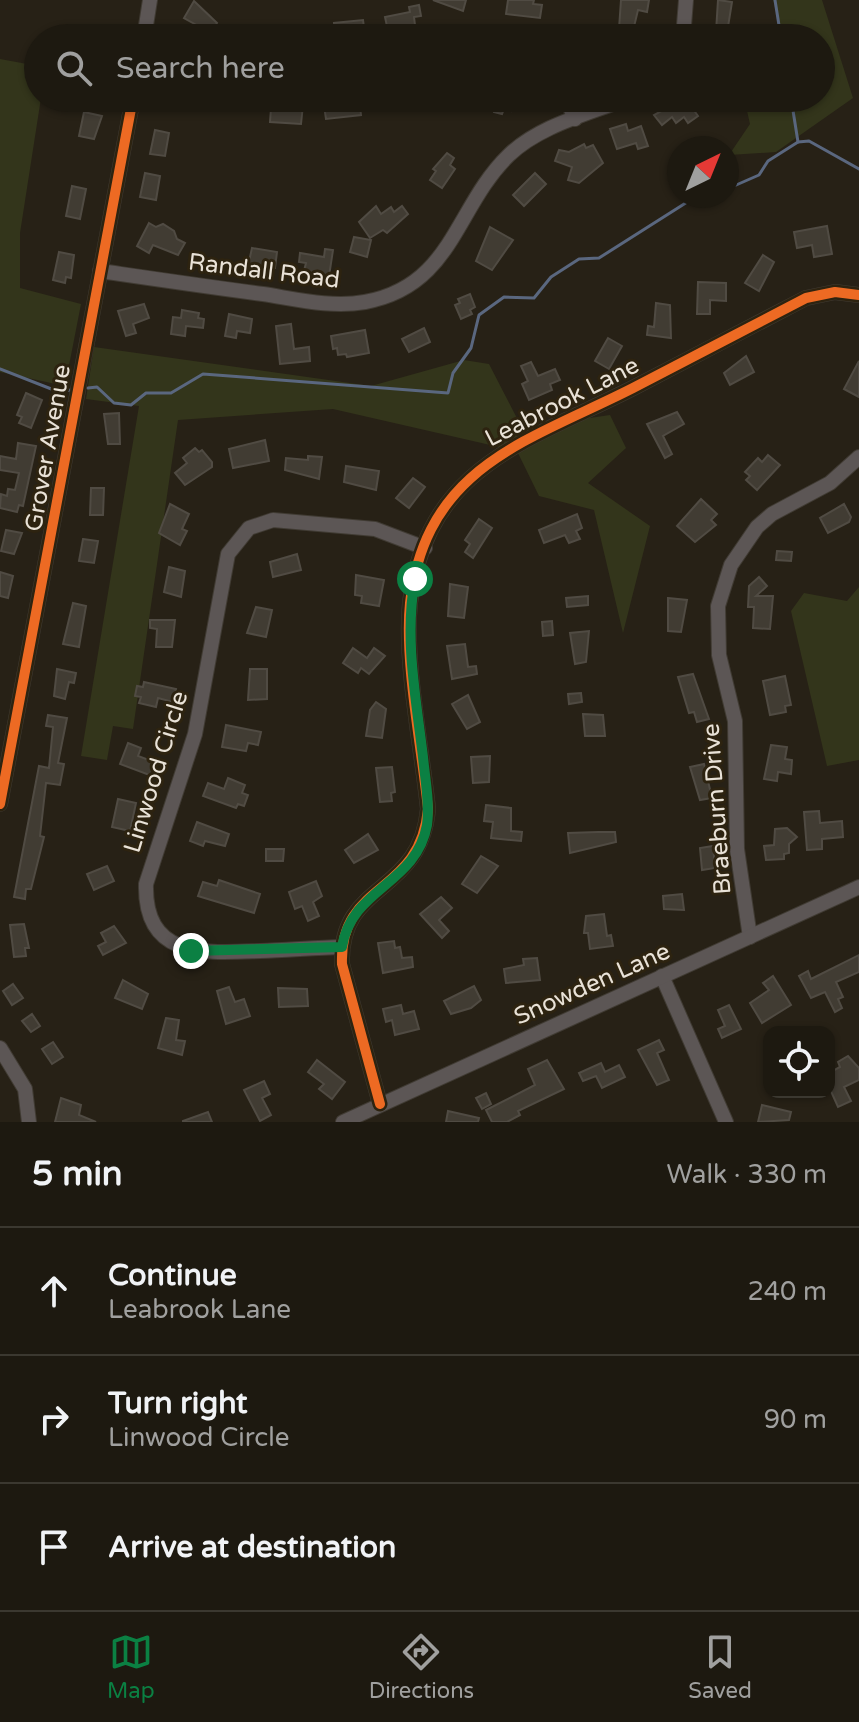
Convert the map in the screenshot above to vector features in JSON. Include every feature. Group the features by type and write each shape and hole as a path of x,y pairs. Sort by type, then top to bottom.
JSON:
{"street":[{"path":"146,24 150,0"},
{"path":"684,24 686,0"},
{"name":"Grover Avenue","path":"0,804 130,112"},
{"path":"572,112 575,119"},
{"name":"Randall Road","path":"100,271 330,304 385,297 433,266 451,243 486,181 511,153 546,131 593,112"},
{"name":"Leabrook Lane","path":"380,1104 342,964 342,947 349,919 358,907 405,870 415,856 427,825 428,809 409,628 415,579 425,548 460,489 511,445 629,389 806,298 835,292 859,295"},
{"name":"Braeburn Drive","path":"750,937 737,849 735,721 719,655 718,606 731,565 757,527 772,514 830,483 859,457"},
{"name":"Linwood Circle","path":"342,947 191,951 179,947 159,930 148,909 146,884 195,734 228,554 234,543 249,528 273,520 375,529 425,548"},
{"name":"Snowden Lane","path":"343,1122 859,887"},
{"path":"662,976 726,1122"},
{"path":"0,1048 25,1089 29,1122"}],"green space":[{"path":"773,0 822,0 830,24 779,24"},
{"path":"835,41 853,98 835,111"},
{"path":"0,59 24,63 24,112 39,112 20,233 20,288 81,304 65,386 0,372"},
{"path":"747,112 833,112 776,152 739,154 739,140 750,124"},
{"path":"94,347 371,386 464,360 489,364 522,428 610,415 626,448 588,483 650,526 623,633 594,510 539,496 517,451 333,409 178,420 133,729 113,726 107,760 81,756 139,406 86,399"},
{"path":"859,587 859,760 827,766 791,611 804,593 847,601"}],"building":[{"path":"433,0 466,0 463,11"},
{"path":"508,0 534,0 533,4 542,5 540,18 506,14"},
{"path":"621,0 649,0 647,12 638,10 635,24 619,24"},
{"path":"718,0 732,2 728,24 716,24"},
{"path":"194,1 217,23 195,24 184,18"},
{"path":"419,5 421,16 414,17 415,24 386,24 385,17 410,12 409,7"},
{"path":"363,20 364,24 334,24"},
{"path":"84,112 102,116 94,139 79,136"},
{"path":"271,112 302,112 301,124 270,122"},
{"path":"325,112 361,112 361,115 326,119"},
{"path":"659,112 695,112 698,116 688,123 684,117 676,123 672,117 662,125 654,115"},
{"path":"626,124 628,131 641,126 648,146 638,149 636,143 617,149 610,129"},
{"path":"155,130 169,133 165,156 150,154"},
{"path":"584,144 586,148 593,145 603,163 579,183 568,180 572,167 555,161 559,150 569,152"},
{"path":"447,153 454,158 450,165 455,169 442,188 430,180 436,171 433,169"},
{"path":"145,173 160,176 156,200 140,197"},
{"path":"535,173 546,184 524,206 513,195"},
{"path":"72,186 86,189 80,219 66,216"},
{"path":"376,206 381,214 391,207 394,212 402,206 408,214 387,233 383,230 370,238 359,222"},
{"path":"149,223 156,227 163,224 185,243 178,255 153,245 149,253 137,246"},
{"path":"827,226 832,254 814,257 812,245 797,248 794,232"},
{"path":"490,227 513,240 492,270 476,261"},
{"path":"354,237 371,240 367,257 350,252"},
{"path":"252,248 277,252 275,268 248,266"},
{"path":"325,249 333,250 328,283 320,281 321,274 304,271 306,263 299,262 300,253 324,257"},
{"path":"59,252 74,255 71,278 66,277 65,283 53,280"},
{"path":"763,255 774,262 759,291 745,283"},
{"path":"698,282 726,283 726,301 710,300 710,314 697,314"},
{"path":"470,294 475,307 470,310 472,314 461,319 455,305 460,303 458,299"},
{"path":"656,303 670,305 671,338 647,335 648,326 654,327"},
{"path":"144,304 149,318 133,324 136,333 126,336 118,311"},
{"path":"182,310 199,313 198,318 204,319 203,328 186,326 185,336 171,334 173,317 181,318"},
{"path":"229,314 252,319 250,333 237,331 236,338 225,336"},
{"path":"291,324 294,349 309,347 310,361 280,364 276,326"},
{"path":"424,328 430,342 409,352 402,339"},
{"path":"365,330 369,353 347,357 346,354 338,355 337,348 333,349 331,336"},
{"path":"608,338 622,346 609,369 595,361"},
{"path":"746,356 754,372 730,385 724,373"},
{"path":"859,361 859,397 844,389"},
{"path":"531,362 538,376 555,369 560,380 550,384 552,390 529,400 522,384 528,381 521,366"},
{"path":"26,393 42,400 31,428 19,423 22,417 17,415"},
{"path":"677,412 684,424 663,436 672,454 665,458 647,424"},
{"path":"119,413 120,444 108,444 104,414"},
{"path":"265,440 269,461 233,468 229,449"},
{"path":"18,443 36,446 23,506 19,505 17,512 0,508 1,494 7,496 8,489 15,490 19,473 0,470 0,456 16,459"},
{"path":"195,448 199,452 202,450 212,462 212,467 185,485 175,473 187,463 183,458"},
{"path":"768,455 780,465 757,490 746,480 750,476 745,472 758,458 762,462"},
{"path":"308,456 322,457 319,479 285,470 286,458 308,460"},
{"path":"346,466 379,471 376,490 344,482"},
{"path":"413,478 425,487 409,508 396,498"},
{"path":"91,488 104,488 103,515 90,515"},
{"path":"701,499 717,514 711,520 716,525 695,542 677,526"},
{"path":"170,504 189,514 182,529 187,531 180,545 159,533"},
{"path":"844,504 851,517 849,522 828,533 820,518"},
{"path":"577,514 582,528 576,531 580,539 569,543 565,535 544,543 539,530"},
{"path":"479,519 492,528 473,558 465,552 470,544 465,540"},
{"path":"6,530 22,533 14,554 1,551"},
{"path":"83,539 98,541 94,563 79,561"},
{"path":"777,551 792,552 791,561 776,560"},
{"path":"297,554 301,570 273,577 270,562"},
{"path":"169,567 185,571 181,597 164,592"},
{"path":"0,572 13,576 8,598 0,596"},
{"path":"356,575 384,580 379,606 361,603 362,596 355,595"},
{"path":"759,577 767,586 756,596 773,596 770,629 753,628 754,607 748,607 749,586"},
{"path":"450,584 468,587 464,618 448,616"},
{"path":"588,596 588,605 567,607 566,598"},
{"path":"668,598 687,600 681,632 668,631"},
{"path":"73,603 86,606 79,647 63,644"},
{"path":"256,607 272,610 266,637 247,633"},
{"path":"150,620 175,620 172,647 156,647 157,629 150,628"},
{"path":"552,621 553,635 543,636 542,622"},
{"path":"589,631 586,662 575,664 570,633"},
{"path":"465,644 468,667 476,666 477,674 452,679 447,646"},
{"path":"353,648 367,658 374,648 385,656 369,674 361,668 358,673 343,663"},
{"path":"57,669 76,673 74,683 69,682 65,699 54,696"},
{"path":"250,669 267,669 267,699 248,700"},
{"path":"693,674 709,719 697,722 694,712 689,713 678,677"},
{"path":"785,676 791,705 785,706 786,712 770,715 763,681"},
{"path":"144,682 176,689 173,702 158,698 156,707 139,703 141,697 135,696 137,686 143,687"},
{"path":"581,693 582,702 569,704 568,694"},
{"path":"468,695 480,722 467,729 452,704"},
{"path":"376,702 386,709 382,738 366,736 370,710"},
{"path":"583,714 603,715 605,736 585,736"},
{"path":"48,715 67,718 58,763 64,764 60,785 46,783 40,836 44,837 31,889 26,889 25,899 14,897 39,766 49,768 53,727 46,726"},
{"path":"226,725 261,732 258,745 248,743 246,751 222,747"},
{"path":"128,743 141,748 138,756 157,763 152,776 120,764"},
{"path":"771,745 787,747 785,759 792,760 791,774 778,772 777,781 764,779"},
{"path":"490,756 489,782 473,783 471,757"},
{"path":"704,764 712,798 700,800 690,767"},
{"path":"392,767 395,792 391,793 392,801 380,802 376,768"},
{"path":"228,778 245,785 242,793 248,795 244,806 238,804 236,808 203,796 208,783 224,789"},
{"path":"118,799 136,803 130,831 112,827"},
{"path":"486,805 511,808 511,831 522,832 521,841 491,838 493,822 484,821"},
{"path":"819,811 820,823 842,821 843,837 822,839 822,849 807,850 804,812"},
{"path":"197,822 229,834 225,846 205,841 203,846 190,841"},
{"path":"787,828 797,837 789,844 789,853 784,854 784,859 766,860 764,846 774,845 775,829"},
{"path":"615,832 616,842 570,853 568,833"},
{"path":"368,834 378,850 354,863 345,850"},
{"path":"713,846 715,868 702,870 700,848"},
{"path":"266,849 284,849 283,861 266,861"},
{"path":"481,856 498,866 477,893 462,884"},
{"path":"107,866 114,881 94,890 87,874"},
{"path":"219,880 260,894 254,913 198,896 203,882 217,886"},
{"path":"316,881 322,896 313,902 319,916 308,921 302,906 295,909 289,892"},
{"path":"682,894 684,910 664,909 663,896"},
{"path":"441,897 452,908 439,920 449,931 442,938 420,914"},
{"path":"604,914 607,936 611,935 613,946 590,949 588,933 584,933 586,916"},
{"path":"24,924 29,948 25,948 26,956 14,957 10,925"},
{"path":"114,926 126,943 103,955 98,946 106,942 101,933"},
{"path":"394,941 395,948 400,947 402,958 412,957 413,967 383,973 378,943"},
{"path":"859,955 859,972 836,982 843,997 838,999 842,1008 835,1012 825,992 811,998 799,976 808,971 811,979"},
{"path":"537,958 540,980 506,983 504,969 524,965 523,959"},
{"path":"773,976 791,1005 762,1023 750,1003 769,990 763,983"},
{"path":"123,980 148,994 142,1009 115,998"},
{"path":"13,984 23,998 12,1005 3,991"},
{"path":"474,986 481,1000 471,1008 451,1014 444,1001"},
{"path":"229,987 235,1002 244,999 250,1016 226,1024 217,991"},
{"path":"278,988 307,989 308,1006 279,1007"},
{"path":"401,1005 403,1014 414,1011 419,1029 395,1035 392,1020 386,1022 383,1009"},
{"path":"729,1005 741,1029 722,1038 718,1029 725,1026 718,1010"},
{"path":"32,1014 40,1026 31,1032 22,1021"},
{"path":"166,1018 179,1020 176,1040 185,1041 182,1055 158,1048"},
{"path":"659,1040 664,1050 657,1053 669,1080 657,1085 638,1050"},
{"path":"53,1042 63,1057 52,1064 42,1049"},
{"path":"848,1056 859,1068 859,1080 844,1087 851,1101 838,1107 834,1098 835,1070 840,1067 838,1062"},
{"path":"317,1060 345,1082 332,1099 319,1089 324,1084 308,1072"},
{"path":"547,1060 564,1089 518,1111 520,1115 507,1122 492,1122 486,1110 535,1085 528,1069"},
{"path":"601,1063 605,1072 619,1065 625,1077 602,1088 596,1076 583,1081 579,1073"},
{"path":"264,1081 270,1094 262,1098 271,1115 260,1121 244,1090"},
{"path":"486,1093 491,1104 482,1109 476,1098"},
{"path":"61,1098 81,1105 79,1115 96,1122 55,1122"},
{"path":"762,1105 791,1112 789,1120 758,1122"},
{"path":"448,1111 479,1118 478,1122 446,1122"},
{"path":"208,1112 212,1122 183,1122 183,1121"}],"waterway":[{"path":"775,0 779,24"},
{"path":"793,112 798,142"},
{"path":"739,184 759,175 768,161 798,142 809,141 859,169"},
{"path":"88,388 97,387 114,403 131,405 146,393 171,393 203,374 448,393 453,373 471,348 479,315 504,297 534,298 551,277 579,259 599,258 678,208"},
{"path":"0,369 59,392 70,390"}],"cycle path":[{"path":"0,804 130,112"},
{"path":"380,1104 342,964 345,937 353,917 411,859 422,837 428,809 411,678 409,626 410,603 420,556 437,519 460,488 488,464 521,443 806,298 835,292 859,295"}],"route":[{"path":"191,951 342,947 349,919 358,907 392,882 415,856 423,840 428,809 409,628 415,579"}]}
